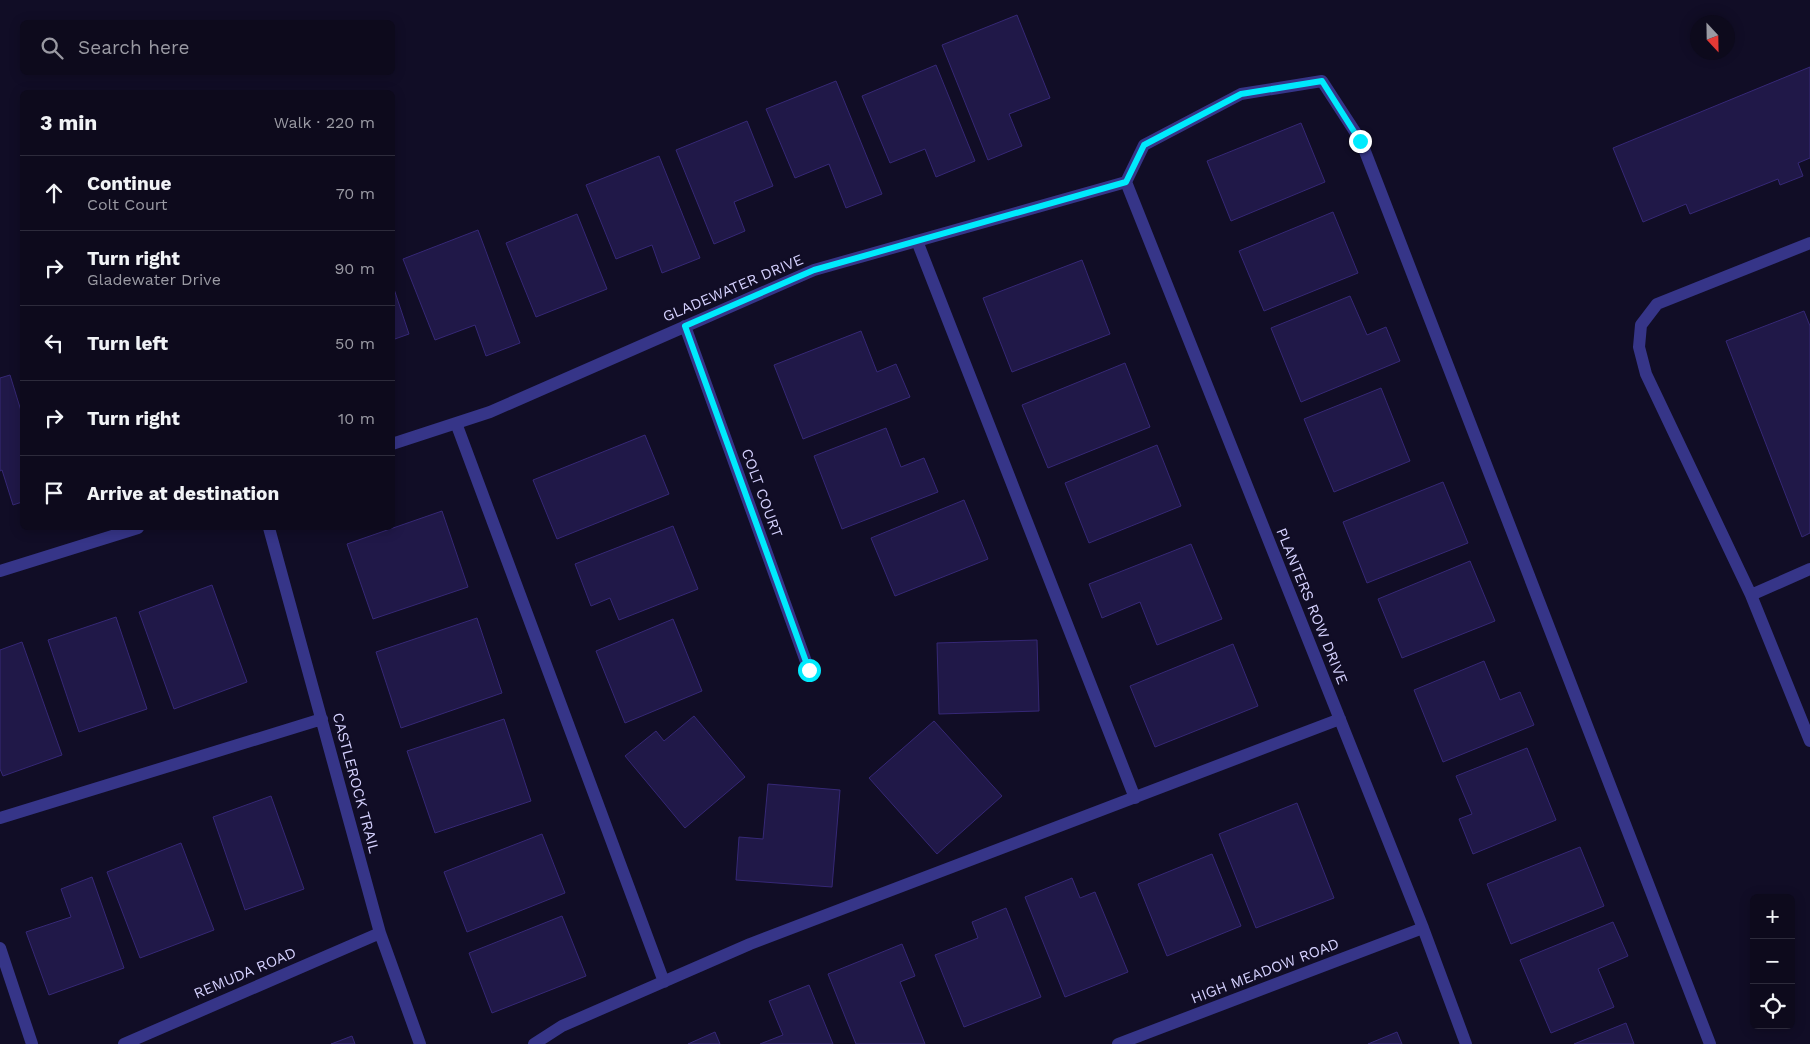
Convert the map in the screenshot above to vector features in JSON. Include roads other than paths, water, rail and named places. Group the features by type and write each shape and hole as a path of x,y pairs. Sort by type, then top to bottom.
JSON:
{"street":[{"path":"1126,182 1144,145 1241,94 1322,81 1360,141 1710,1044"},
{"name":"GLADEWATER DRIVE","path":"395,443 490,412 814,270 1126,182"},
{"name":"PLANTERS ROW DRIVE","path":"1126,182 1423,928 1466,1044"},
{"path":"917,241 1135,798"},
{"path":"1810,244 1658,304 1641,325 1639,347 1646,374 1751,595 1810,741"},
{"name":"COLT COURT","path":"685,326 809,670"},
{"path":"456,423 664,982"},
{"path":"0,571 132,530"},
{"name":"CASTLEROCK TRAIL","path":"271,530 380,933 420,1044"},
{"path":"1751,595 1810,569"},
{"path":"0,818 322,719"},
{"path":"534,1044 562,1026 750,944 1340,719"},
{"name":"HIGH MEADOW ROAD","path":"1118,1044 1423,928"},
{"name":"REMUDA ROAD","path":"124,1044 380,933"},
{"path":"0,948 32,1044"}]}
